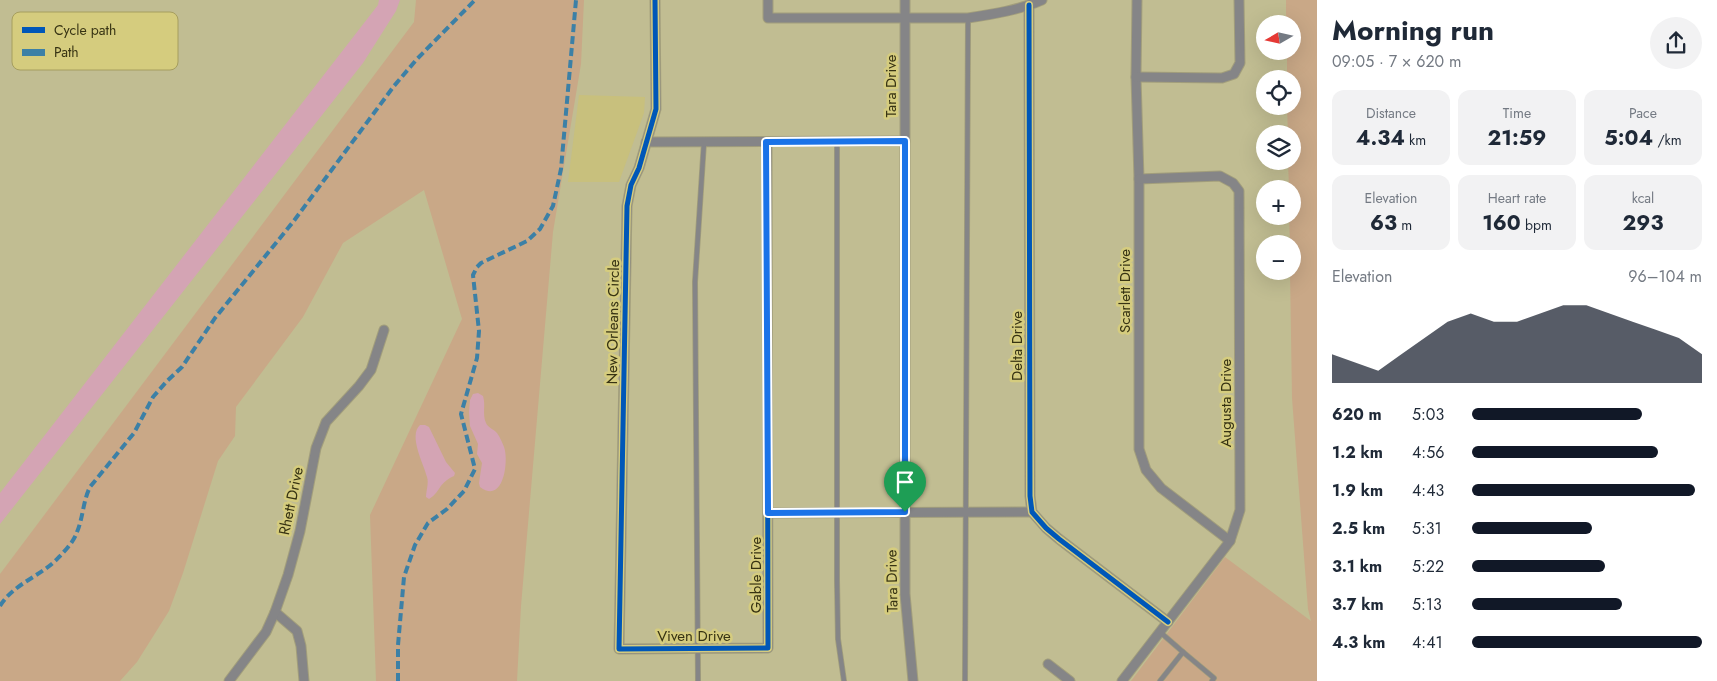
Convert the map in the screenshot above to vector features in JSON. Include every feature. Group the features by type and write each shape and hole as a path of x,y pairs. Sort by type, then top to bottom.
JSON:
{"street":[{"name":"New Orleans Circle","path":"619,649 627,206 631,185 656,109 655,0"},
{"path":"768,0 768,18 968,18 1029,6 1042,0"},
{"name":"Tara Drive","path":"905,0 905,594 913,681"},
{"name":"Scarlett Drive","path":"1137,0 1139,449 1146,470 1161,488 1230,542"},
{"path":"1136,77 1222,78 1234,74 1240,63 1239,0"},
{"name":"Delta Drive","path":"1029,6 1030,496 1032,512"},
{"path":"646,142 905,141"},
{"name":"Gable Drive","path":"766,142 768,648"},
{"name":"Augusta Drive","path":"1122,681 1230,542 1240,510 1238,192 1233,183 1220,176 1139,179"},
{"name":"Rhett Drive","path":"229,681 266,632 275,612 288,575 300,531 316,448 326,422 371,370 384,330"},
{"path":"768,513 1032,512 1059,539 1168,622"},
{"path":"275,612 297,631 301,646 304,681"},
{"name":"Viven Drive","path":"619,649 768,648"},
{"path":"1048,664 1070,681"}],"lane":[{"path":"966,681 968,18"},
{"path":"698,681 695,282 704,142"},
{"path":"837,142 838,639 844,681"},
{"path":"1160,632 1214,678 1212,681"},
{"path":"1160,681 1183,652"}],"shaded area":[{"path":"379,0 400,0 396,11 363,63 0,524 0,493 378,5"},
{"path":"416,0 584,0 581,64 553,232 521,606 517,681 376,681 370,515 462,319 424,190 343,243 303,317 236,407 235,436 218,461 183,573 169,611 137,662 120,681 0,681 0,574 414,22"},
{"path":"1286,0 1317,0 1317,681 1131,681 1225,557 1311,621 1308,609 1292,398 1290,280 1301,280 1301,235 1290,235 1289,225 1301,225 1301,180 1289,180 1288,170 1301,170 1301,125 1288,125 1287,115 1301,115 1301,70 1287,70 1287,60 1301,60 1301,15 1286,15"},
{"path":"579,95 645,97 644,113 619,182 568,182"},
{"path":"478,393 483,396 486,423 498,435 504,447 506,461 503,479 499,486 495,490 488,491 480,487 482,463 477,454 478,444 470,426 470,400 473,394"},
{"path":"420,425 429,427 446,462 455,473 429,499 426,497 427,477 416,443 417,430"}],"marked path":[{"path":"0,606 13,591 52,564 70,545 79,527 90,487 134,433 153,397 182,367 215,318 293,222 394,86 417,59 475,0"},
{"path":"398,681 398,645 404,577 415,545 428,523 447,509 464,491 475,469 461,414 477,358 479,331 473,275 481,263 527,241 540,229 553,206 561,169 576,0"}],"cycle path":[{"path":"655,0 656,109 639,168 631,185 627,206 619,649 768,648 767,142"},
{"path":"1029,5 1030,496 1032,512 1059,539 1168,622"}],"route":[{"path":"905,141 905,512 768,513 766,142 905,141"}]}
